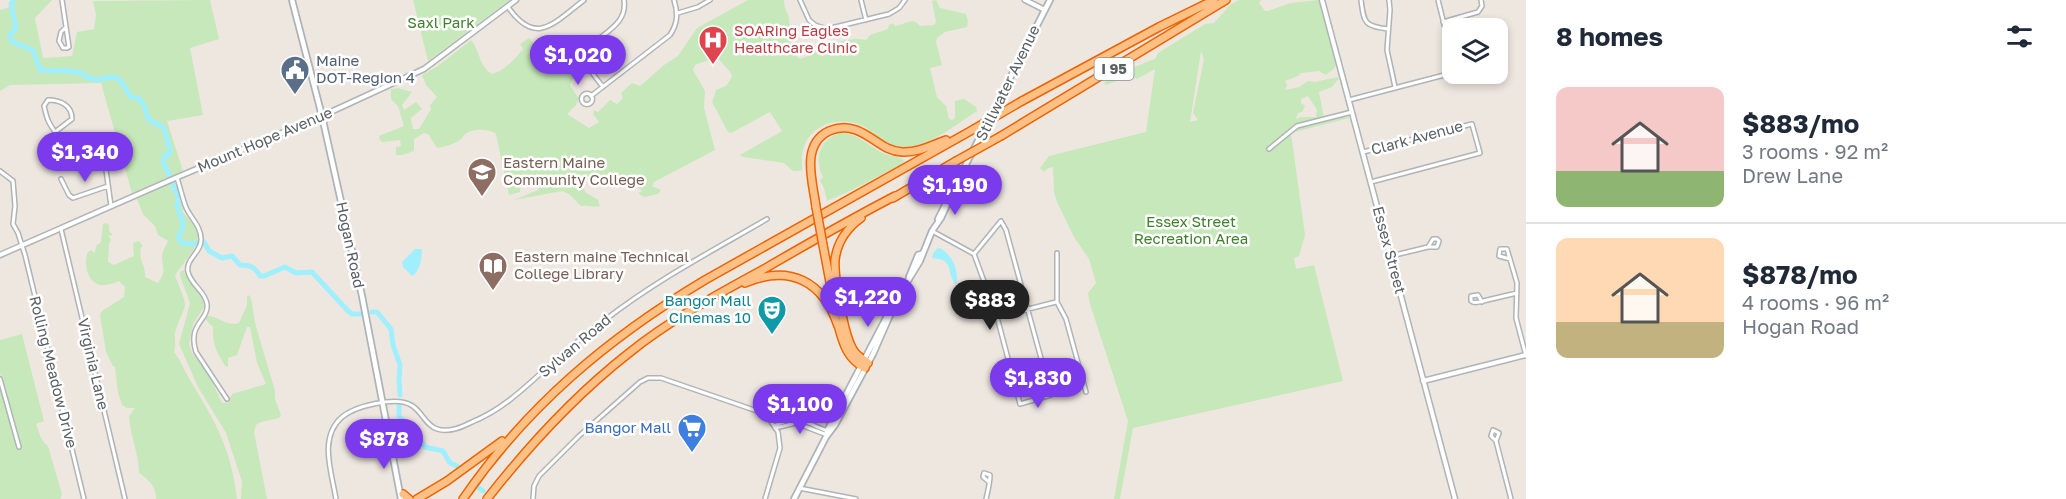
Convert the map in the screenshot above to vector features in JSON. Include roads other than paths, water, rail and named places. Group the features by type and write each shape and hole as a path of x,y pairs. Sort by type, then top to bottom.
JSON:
{"highway":[{"name":"I 95","path":"463,499 502,447 530,415 567,379 661,306 1023,101 1141,36 1214,0"},
{"name":"I 95","path":"487,499 521,454 582,392 630,352 687,313 1001,135 1226,0"},
{"path":"838,326 810,165 810,154 816,142 830,130 842,128 856,130 889,150 902,152 917,150 974,129"},
{"path":"864,364 851,345 841,307 835,260 840,244 851,226 895,196"},
{"path":"687,313 747,282 767,276 779,274 801,279 820,293 829,305 848,353 864,364"},
{"path":"417,499 498,445 530,415"},
{"path":"423,499 429,493"}],"main road":[{"name":"Hogan Road","path":"292,0 322,116 362,296 382,403 404,496"},
{"name":"Stillwater Avenue","path":"794,499 1050,0"}],"street":[{"path":"62,0 69,47 63,48 59,41 61,32 66,27"},
{"name":"Mount Hope Avenue","path":"0,255 322,116 424,69 516,0"},
{"path":"507,6 524,26 537,28 549,26 584,0"},
{"path":"603,87 589,66 588,53 596,42 622,20 625,9 624,0"},
{"path":"591,96 670,34 674,29 678,13 674,0"},
{"path":"678,13 698,7 710,0"},
{"path":"800,0 809,20 821,28 835,28 896,11 905,0"},
{"path":"861,0 866,20"},
{"path":"1025,0 1045,10"},
{"name":"Essex Street","path":"1322,0 1455,499"},
{"path":"1361,0 1364,20 1367,24 1388,29"},
{"path":"1389,0 1387,58 1395,87"},
{"path":"1438,0 1442,18"},
{"path":"1459,18 1475,14 1480,10 1481,0"},
{"path":"1349,100 1442,75"},
{"path":"55,132 72,119 72,112 69,107 56,100 48,100 44,106 51,129 55,132 62,151 77,159 101,160 106,170 111,206"},
{"path":"1269,149 1297,126 1352,112"},
{"name":"Clark Avenue","path":"1363,152 1472,124 1480,153 1371,182"},
{"name":"Rolling Meadow Drive","path":"0,171 13,181 15,206 13,224 22,245 84,499"},
{"path":"177,177 185,207 199,228 201,238 201,244 188,264 190,279 207,302 207,309 195,326 194,344 196,352 227,399"},
{"path":"61,179 73,198 108,186"},
{"name":"Sylvan Road","path":"382,403 394,401 410,404 430,426 440,430 455,429 479,420 518,395 579,340 639,295 767,219"},
{"path":"932,231 974,254 997,317 1020,404 1051,395 1006,230 1000,221 974,254"},
{"name":"Virginia Lane","path":"61,229 125,499"},
{"path":"1391,256 1428,247"},
{"path":"1057,253 1057,302 1066,319 1086,392"},
{"path":"1423,381 1526,355 1516,318 1516,276 1510,259"},
{"path":"1482,302 1517,293"},
{"path":"997,317 1057,302"},
{"path":"532,499 535,482 562,452 624,395 648,378 661,378 757,411 768,417 776,428 780,451 765,499"},
{"path":"0,379 19,447"},
{"path":"336,499 328,451 332,431 340,419 350,412 382,403"},
{"path":"776,428 776,425 786,420 794,419 806,421 828,433"},
{"path":"1496,441 1511,499"},
{"path":"987,499 989,482"},
{"path":"799,488 856,499"}],"water":[{"path":"938,248 947,253 953,262 957,274 956,285 947,264 932,258"},
{"path":"415,249 422,249 422,256 419,268 412,276 403,267 402,262"}],"waterway":[{"path":"13,0 11,4 16,28 10,35 12,42 33,50 40,70 82,73 86,77 97,80 112,77 119,79 131,97 138,98 144,105 148,119 164,128 170,150 169,155 165,155 163,161 170,176"},
{"path":"172,184 179,198 177,206 183,223 178,237 182,243 204,242 209,251 222,258 232,256 240,265 252,267 260,276 285,267 296,273 312,272 348,311 352,314 360,314"},
{"path":"372,312 377,312 391,329 393,345 400,365 400,395"},
{"path":"399,405 399,416 413,429 425,447 443,451 450,463 457,466"},
{"path":"479,488 483,491"}],"place":[{"name":"SOARing Eagles Healthcare Clinic","path":"713,66"},
{"name":"Maine DOT-Region 4","path":"295,96"},
{"name":"Eastern Maine Community College","path":"482,198"},
{"name":"Eastern maine Technical College Library","path":"493,292"},
{"name":"Bangor Mall Cinemas 10","path":"772,336"},
{"name":"Bangor Mall","path":"692,454"}],"park label":[{"name":"Saxl Park","path":"441,23"},
{"name":"Essex Street Recreation Area","path":"1191,230"}]}
